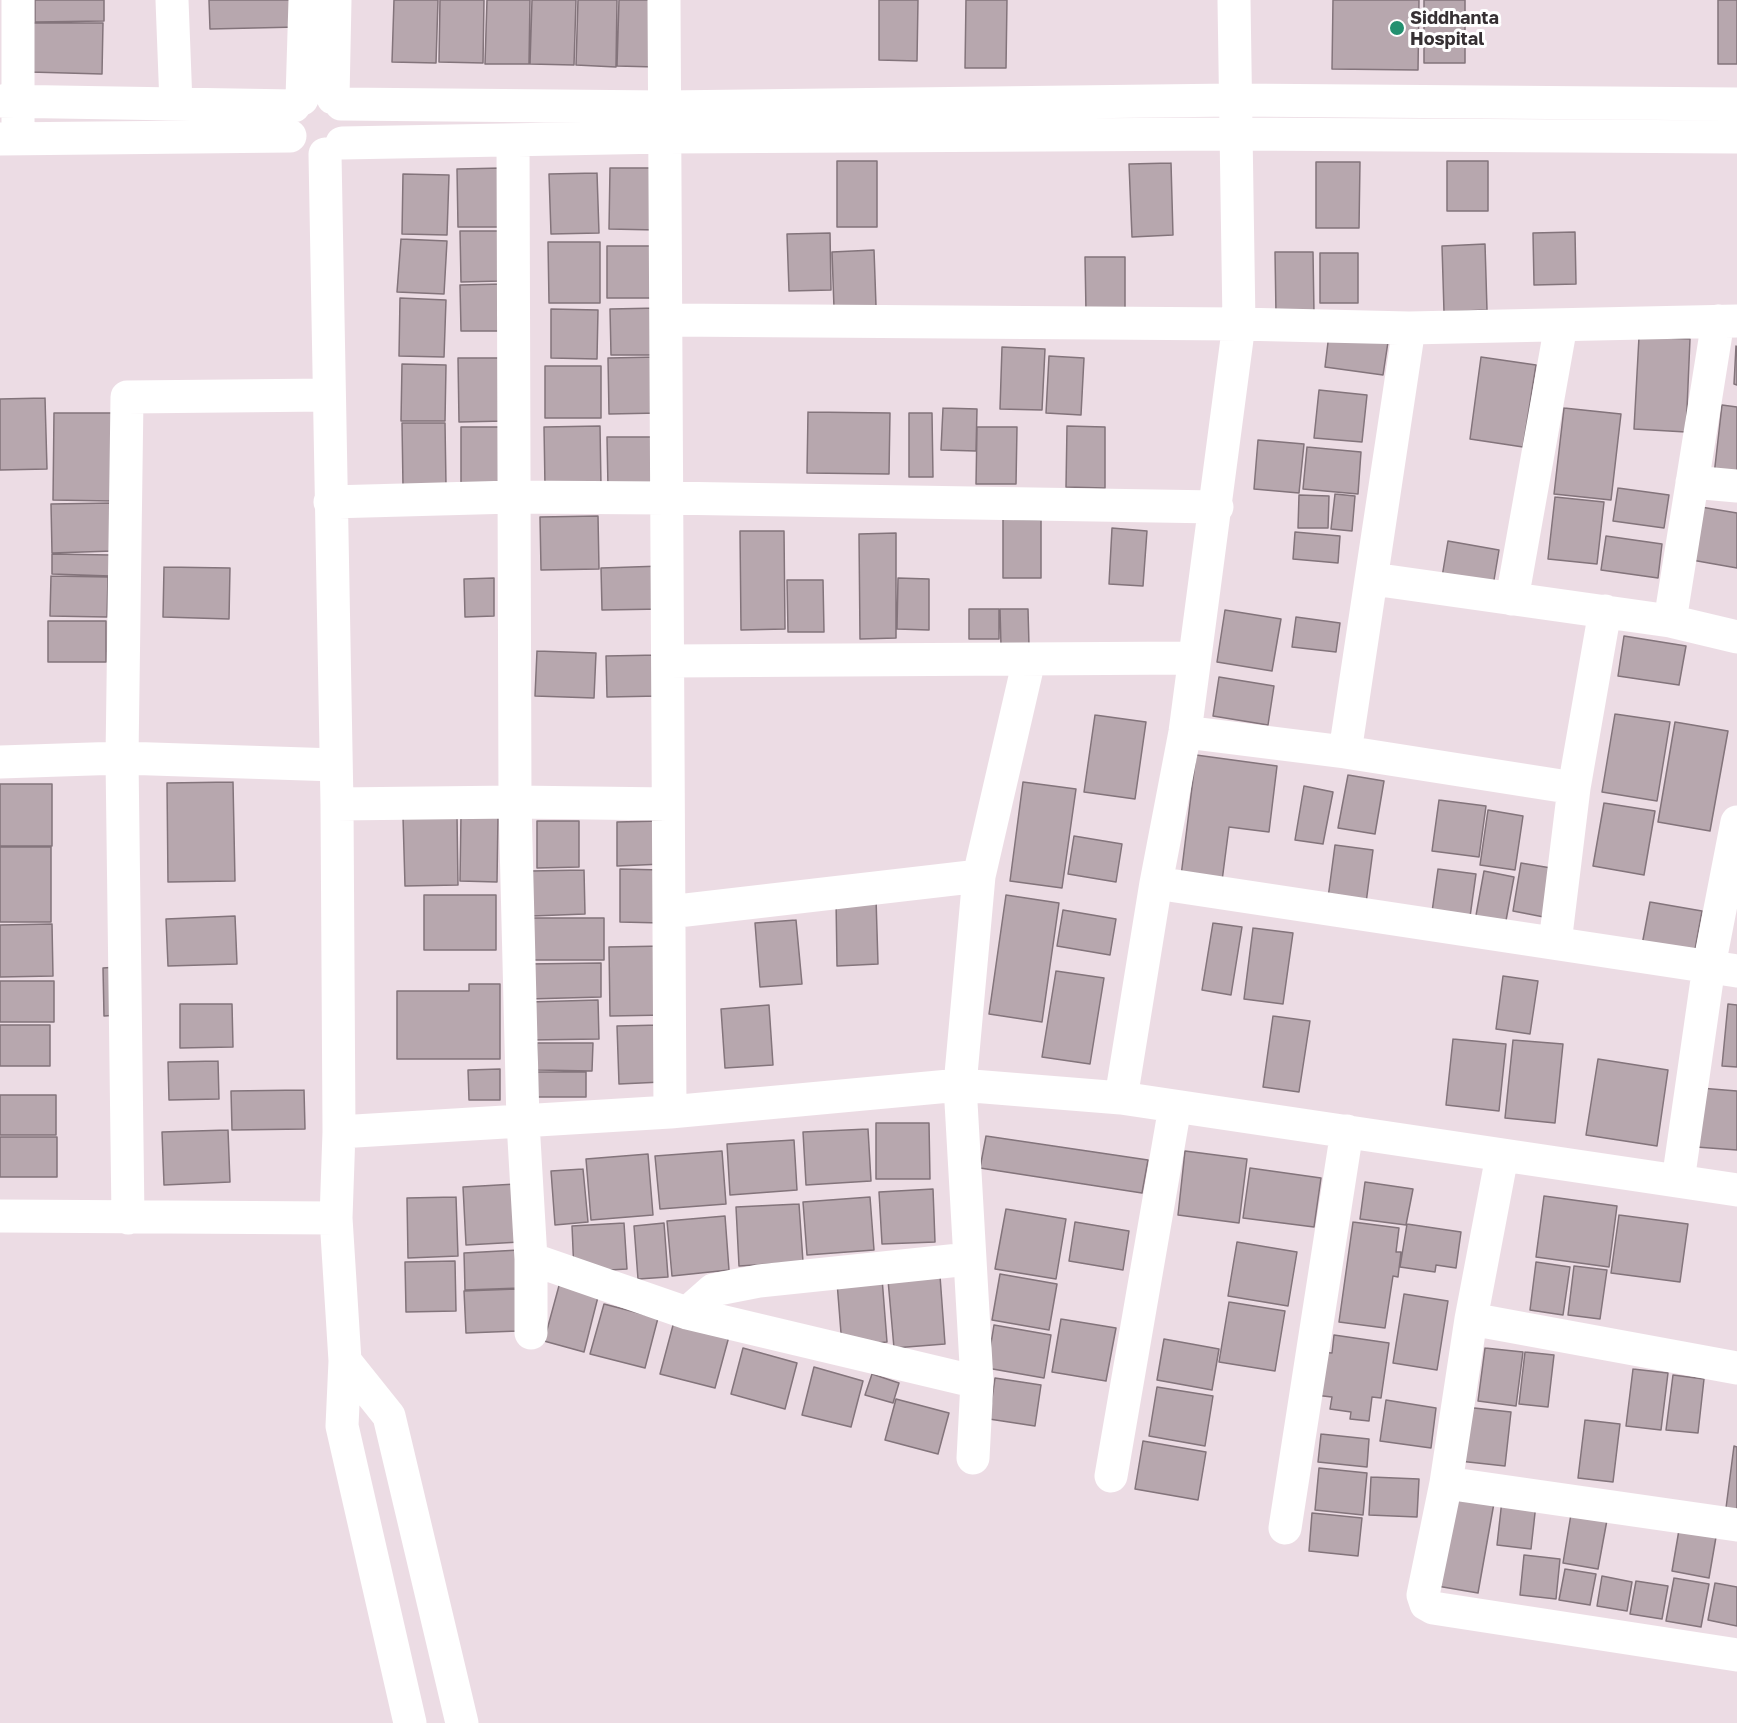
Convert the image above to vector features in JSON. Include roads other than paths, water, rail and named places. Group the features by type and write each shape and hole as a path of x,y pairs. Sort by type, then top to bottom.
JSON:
{"street":[{"path":"18,0 9,101 9,139 312,108 349,123 334,148 328,395 337,804 339,1132 336,1218 345,1361 342,1426 410,1723"},
{"path":"172,0 176,104"},
{"path":"304,0 312,108"},
{"path":"335,0 304,151 513,140 665,122 1234,100 1737,104"},
{"path":"664,0 669,1112"},
{"path":"1121,1098 1156,883 1185,732 1193,658 1217,507 1239,324 1234,134 1234,0"},
{"path":"9,101 312,108 665,122 1234,134 1737,137"},
{"path":"513,140 515,802 523,1122 531,1259 531,1333"},
{"path":"667,321 1239,324 1408,328 1727,321 1692,482 1671,621"},
{"path":"1512,599 1561,325"},
{"path":"1345,752 1373,579 1408,328"},
{"path":"128,1218 122,758 127,397 328,395"},
{"path":"1692,482 1737,486"},
{"path":"330,502 513,497 1217,507"},
{"path":"1373,579 1671,621 1737,637"},
{"path":"1555,943 1574,788 1605,611"},
{"path":"668,661 1193,658"},
{"path":"974,1458 977,1382 960,1084 979,876 1029,660"},
{"path":"1185,732 1345,752 1574,788"},
{"path":"0,762 122,758 336,765"},
{"path":"337,804 515,802 668,804"},
{"path":"1678,1181 1723,968 1737,822"},
{"path":"669,912 979,876"},
{"path":"1156,883 1723,968"},
{"path":"339,1132 669,1112 960,1084 1121,1098 1737,1190"},
{"path":"1111,1476 1175,1107"},
{"path":"1285,1528 1347,1131"},
{"path":"1502,1156 1471,1319 1446,1483 1423,1595 1426,1605 1433,1608 1737,1655"},
{"path":"0,1216 336,1218"},
{"path":"531,1259 687,1313 977,1382"},
{"path":"687,1313 713,1290 759,1281 969,1259"},
{"path":"1471,1319 1737,1368"},
{"path":"345,1361 389,1416 462,1723"},
{"path":"1446,1483 1737,1525"}],"place":[{"name":"Siddhanta Hospital","path":"1397,28"}]}
